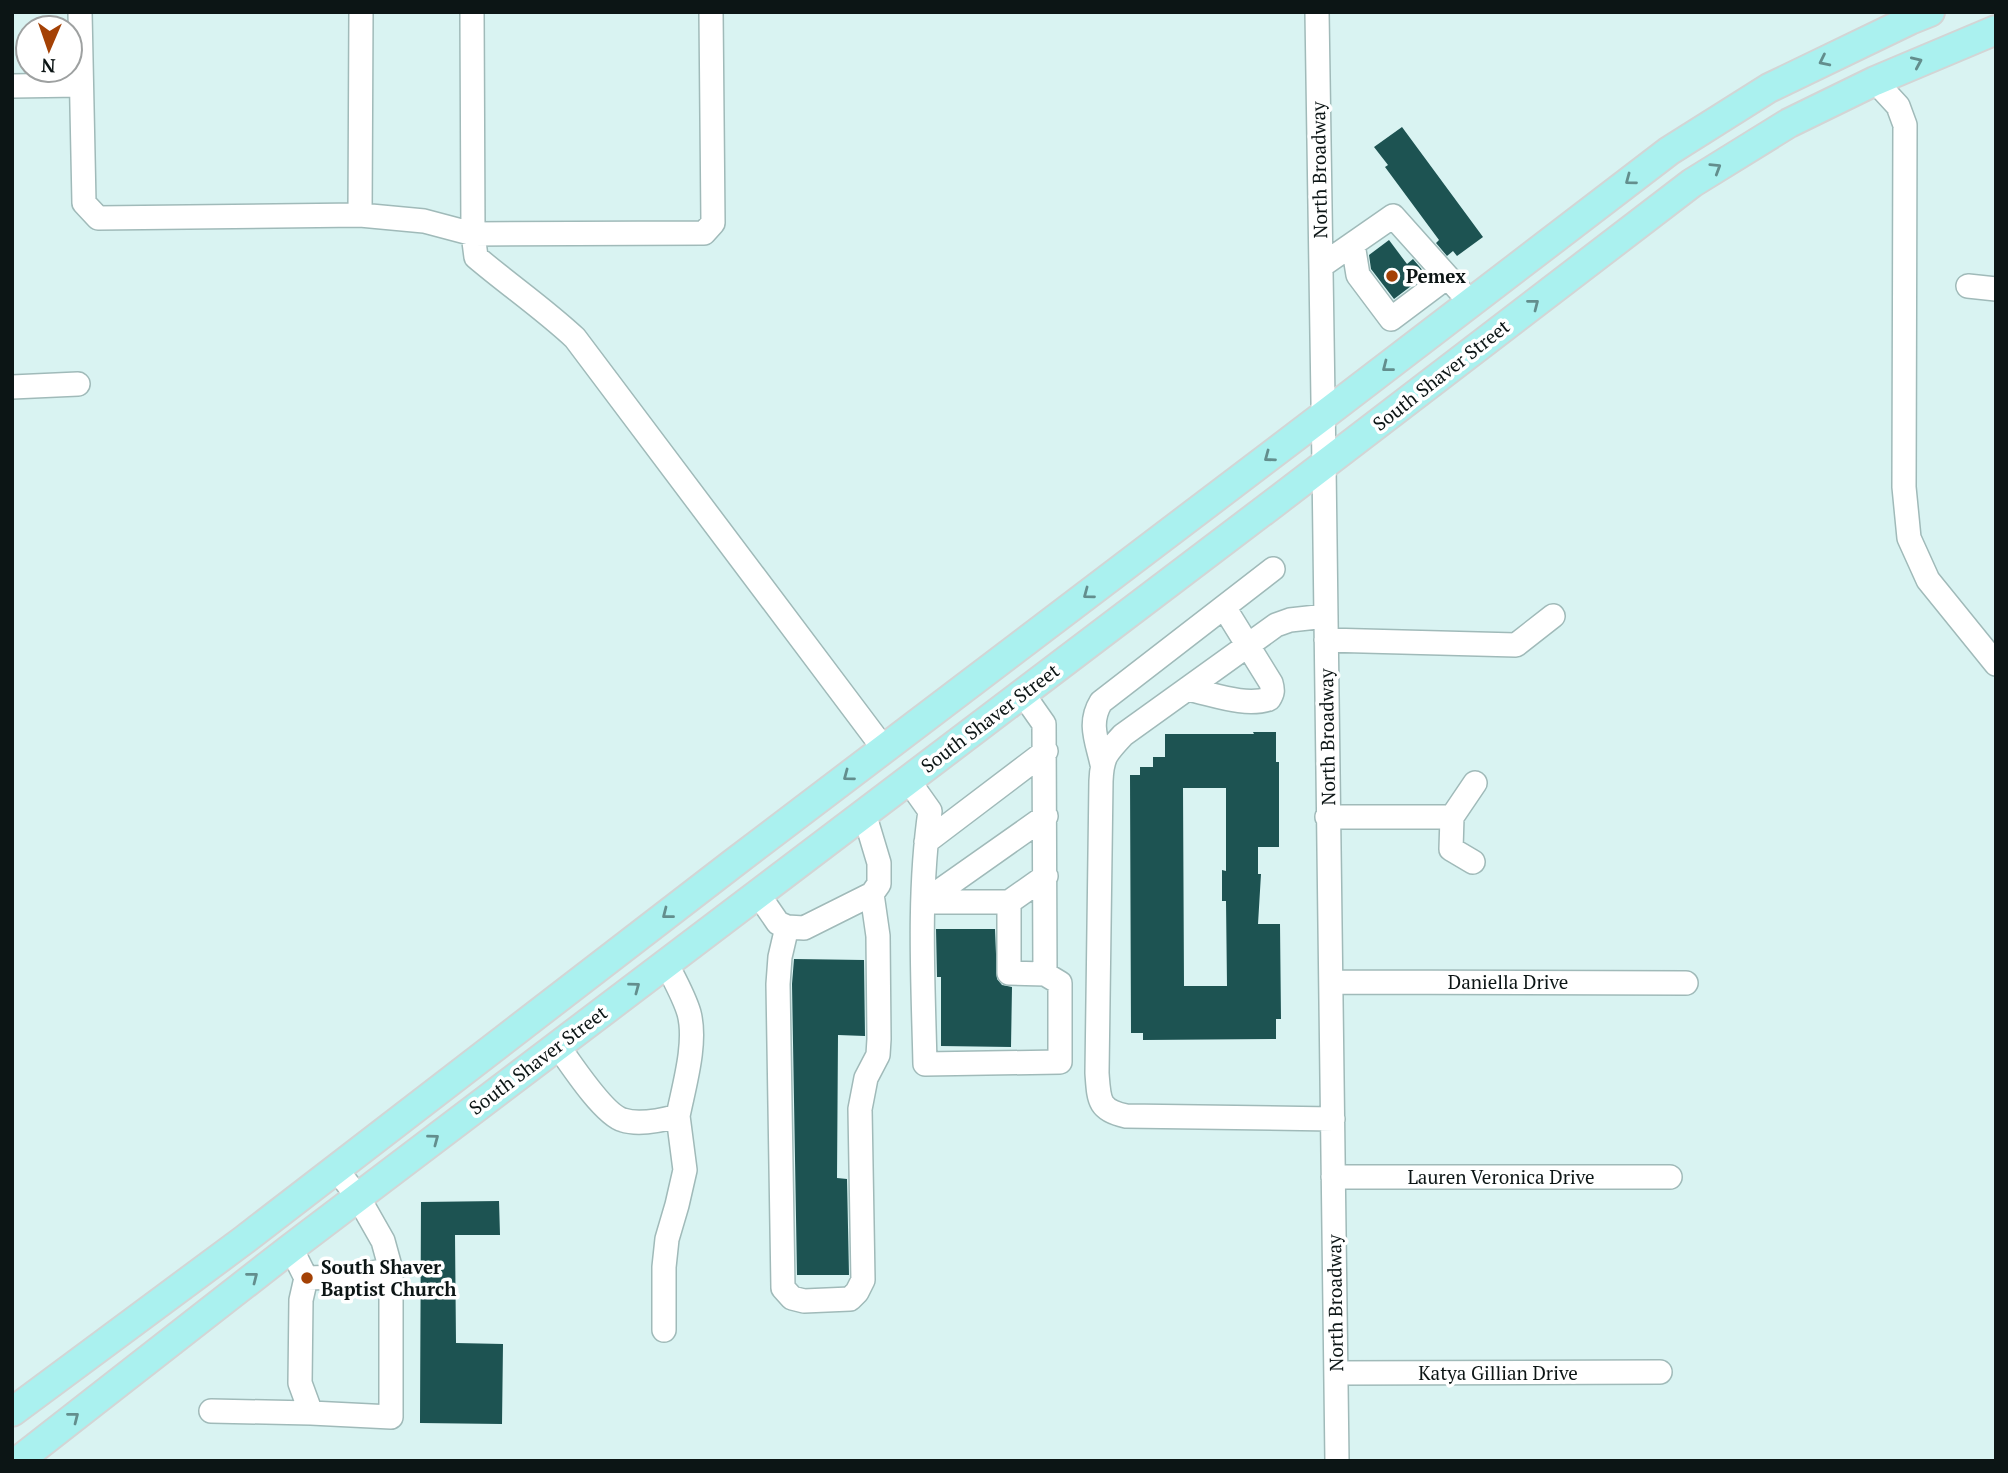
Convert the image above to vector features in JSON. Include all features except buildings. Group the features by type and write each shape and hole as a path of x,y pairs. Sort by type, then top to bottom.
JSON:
{"main road":[{"name":"South Shaver Street","path":"12,1412 336,1170 734,862 1669,151 1769,88 1930,12"},
{"name":"South Shaver Street","path":"17,1457 1692,183 1789,122 1875,81 1996,30"},
{"path":"1858,45 1875,81"},
{"path":"1580,218 1603,250"},
{"path":"884,749 908,780"},
{"path":"734,862 758,894"},
{"path":"537,1016 558,1046"}],"street":[{"path":"80,12 84,203 98,218 360,215 425,221 473,234 704,233 713,223 711,12"},
{"path":"360,12 360,215"},
{"path":"472,12 473,234 476,257 549,314 575,338 884,749"},
{"name":"North Broadway","path":"1317,12 1337,1461"},
{"path":"1875,81 1898,106 1905,125 1904,487 1909,538 1928,580 1996,664"},
{"path":"12,86 80,85"},
{"path":"1321,265 1393,216 1470,302"},
{"path":"1353,244 1358,275 1391,319 1447,277"},
{"path":"1968,286 1996,289"},
{"path":"12,387 78,384"},
{"path":"1273,569 1101,702 1093,714 1102,764 1098,1092 1102,1104 1111,1113 1126,1116 1333,1119"},
{"path":"1187,689 1247,702 1262,702 1269,699 1273,691 1224,607"},
{"path":"1102,764 1108,750 1123,735 1276,625 1290,620 1325,616"},
{"path":"1326,640 1516,645 1553,616"},
{"path":"1023,694 1044,724 1045,974"},
{"path":"926,842 1046,751"},
{"path":"908,780 930,811 924,902 925,1064 1060,1062 1060,983 1045,974 1009,973 1009,902"},
{"path":"1473,862 1451,849 1452,817 1475,783"},
{"path":"758,894 778,923 787,927 804,928 872,894 879,884 879,863 864,813"},
{"path":"924,902 1046,816"},
{"path":"1328,817 1452,817"},
{"path":"924,902 1009,902 1046,876"},
{"path":"787,927 780,957 778,984 783,1289 792,1298 804,1301 850,1299 863,1280 860,1109 866,1078 878,1055 879,960 872,894"},
{"path":"664,1330 667,1239 685,1170 678,1116 691,1040 690,1014 666,964"},
{"name":"Daniella Drive","path":"1331,982 1686,983"},
{"path":"558,1046 604,1108 622,1120 661,1121 678,1116"},
{"path":"211,1411 391,1417 391,1270 383,1241 358,1196 336,1170"},
{"name":"Lauren Veronica Drive","path":"1333,1177 1670,1177"},
{"path":"291,1248 306,1278 302,1300 300,1383 311,1413"},
{"path":"306,1278 391,1270"},
{"name":"Katya Gillian Drive","path":"1336,1373 1660,1372"}],"place":[{"name":"Pemex","path":"1392,276"},
{"name":"South Shaver Baptist Church","path":"307,1278"}]}
